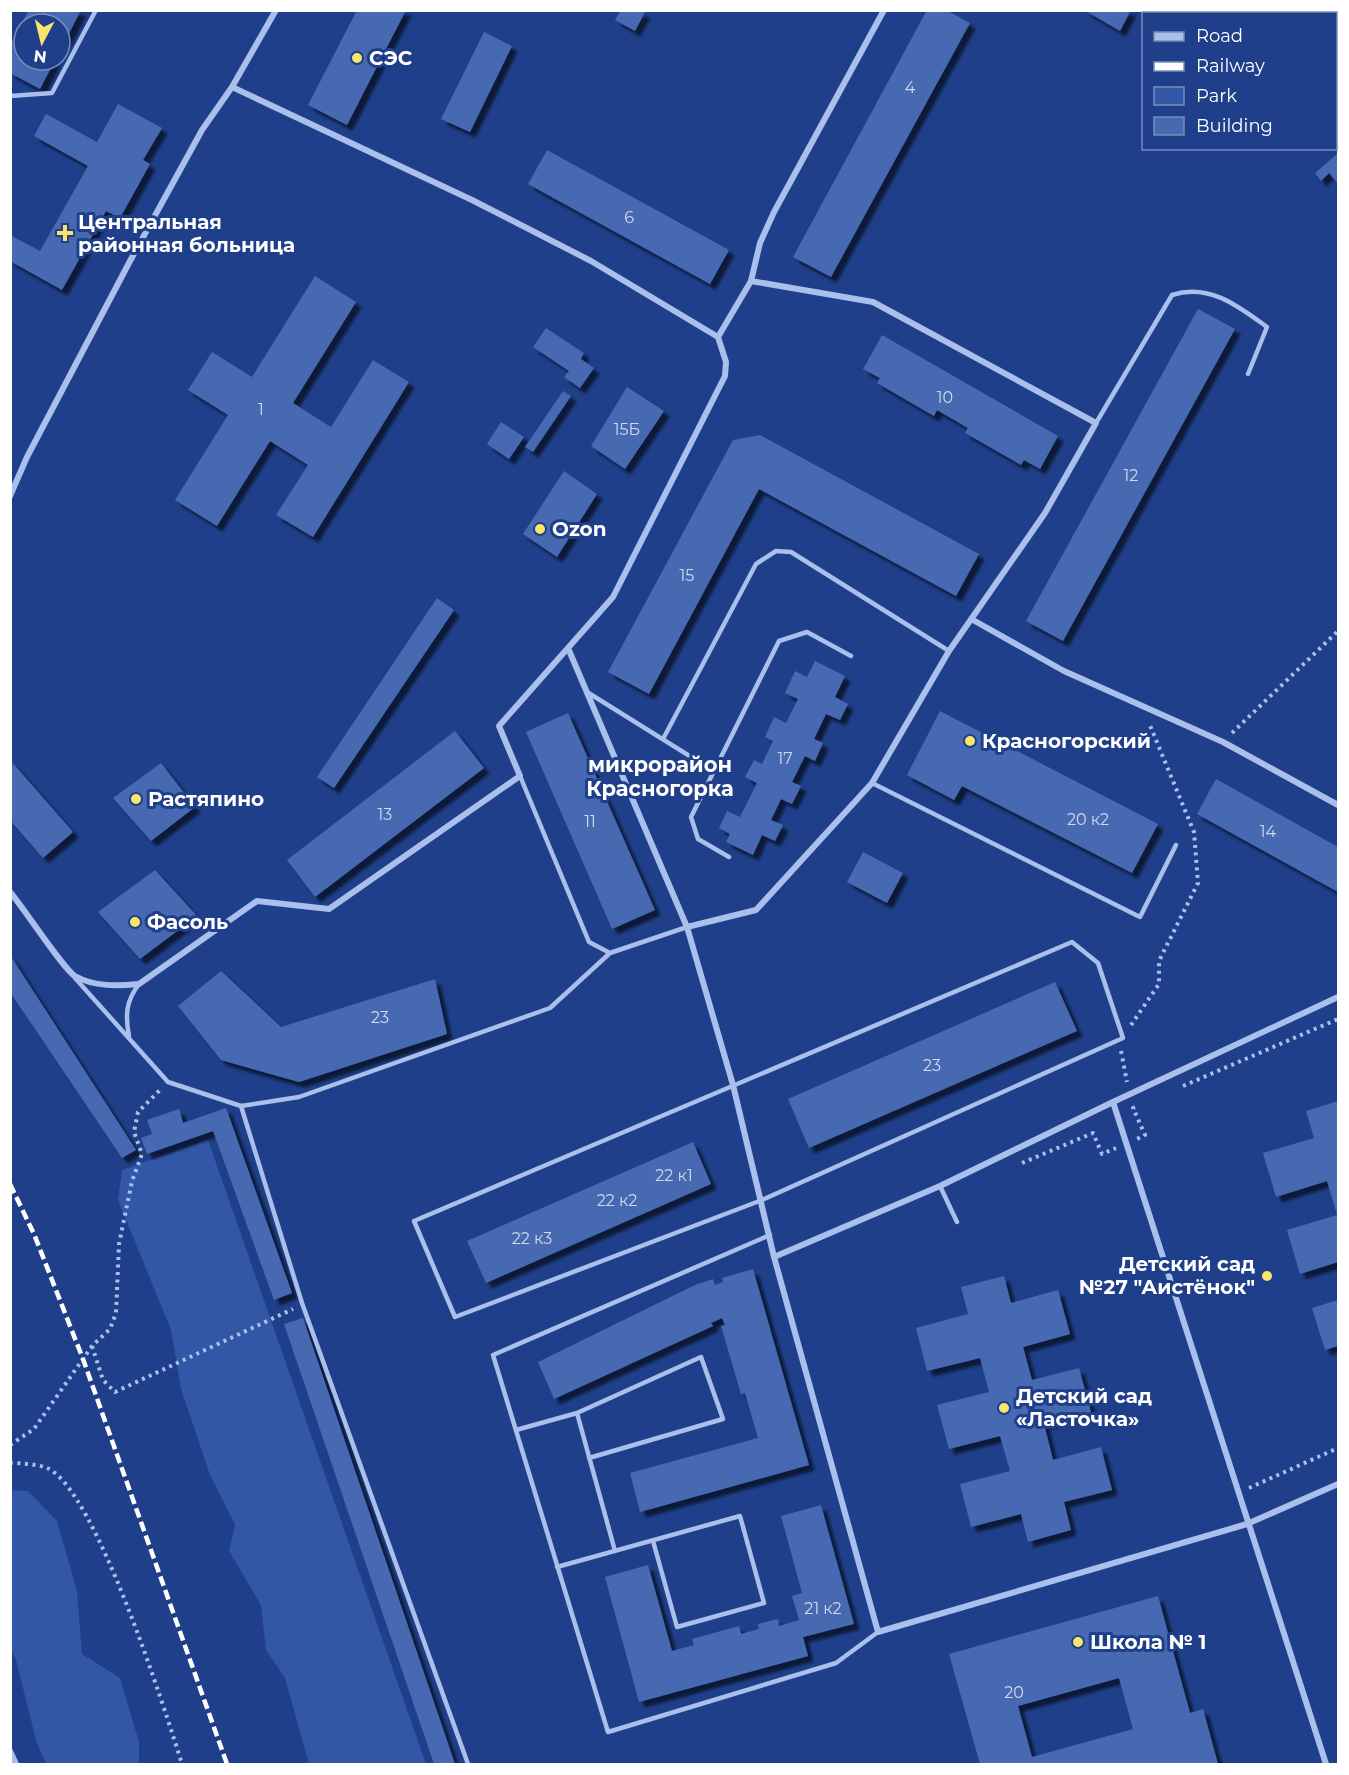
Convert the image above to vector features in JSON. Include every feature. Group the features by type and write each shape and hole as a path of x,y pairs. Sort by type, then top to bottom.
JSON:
{"street":[{"path":"10,496 27,457 130,261 202,130 232,87 276,10"},
{"path":"718,337 752,281 760,243 774,212 884,10"},
{"path":"10,892 74,975 94,983 116,986 139,984 257,901 329,909 520,776 499,726 613,597 719,393 725,376 726,362 718,337 591,261 472,200 232,87"},
{"path":"687,927 756,909 872,783 950,651 1045,513 1096,423 873,302 752,281"},
{"path":"973,620 1064,671 1222,742 1338,805"},
{"path":"568,648 687,927 733,1085 774,1257 878,1632 1247,1524 1338,1484"},
{"path":"774,1257 940,1186 1338,997"},
{"path":"1113,1102 1326,1764"},
{"path":"10,1751 16,1764"}],"lane":[{"path":"10,96 52,93 96,10"},
{"path":"1096,423 1172,295 1187,290 1229,299 1267,327 1248,374"},
{"path":"663,739 756,564 776,550 791,552 950,651"},
{"path":"729,857 698,839 691,817 712,770 779,641 807,632 851,656"},
{"path":"587,692 712,770"},
{"path":"520,776 589,942 610,953"},
{"path":"872,783 1140,917 1176,846"},
{"path":"74,975 168,1082 241,1106 299,1097 550,1008 610,953 687,927"},
{"path":"1072,942 1098,963 1123,1038 762,1200 455,1317 414,1221 733,1085 1072,942"},
{"path":"130,1039 126,1021 128,999 139,984"},
{"path":"241,1106 302,1303 468,1764"},
{"path":"940,1186 957,1222"},
{"path":"770,1235 493,1355 608,1732 836,1663 878,1632"},
{"path":"516,1430 577,1413 701,1357 723,1419 589,1458"},
{"path":"577,1413 615,1551"},
{"path":"558,1567 740,1516 764,1603 677,1627 653,1541"}],"path":[{"path":"1222,742 1338,631"},
{"path":"1019,1165 1093,1133 1102,1154 1144,1136 1133,1108 1121,1056 1123,1038 1158,984 1159,962 1198,883 1194,832 1142,706"},
{"path":"1176,1089 1338,1019"},
{"path":"10,1446 34,1429 92,1346 110,1329 116,1312 119,1244 132,1181 142,1154 134,1132 138,1112 168,1082"},
{"path":"1133,1108 1144,1103"},
{"path":"92,1346 103,1380 115,1392 302,1303"},
{"path":"1238,1492 1338,1448"},
{"path":"10,1463 48,1468 70,1489 115,1570 131,1622 153,1673 182,1764"}],"green space":[{"path":"208,1140 426,1764 309,1764 285,1678 266,1650 261,1605 229,1551 235,1525 210,1475 181,1389 171,1330 118,1200 122,1170"},
{"path":"11,1490 28,1491 57,1521 77,1591 82,1654 120,1678 139,1742 139,1764 46,1764 36,1740 16,1660 11,1650"}],"building":[{"path":"29,10 81,10 72,28 72,12 28,12"},
{"name":"СЭС","path":"357,10 406,10 347,125 308,105"},
{"path":"621,10 645,12 635,31 615,20"},
{"path":"927,10 946,10 970,23 831,277 793,257"},
{"path":"1084,10 1131,10 1120,31"},
{"path":"484,32 512,46 470,132 441,119"},
{"path":"12,41 12,72 49,72 40,89 10,73"},
{"path":"118,104 162,128 143,160 150,164 120,218 106,211 62,290 10,261 10,235 40,251 88,166 34,136 46,114 97,142"},
{"path":"547,150 729,250 710,284 528,184"},
{"path":"1338,153 1338,184 1329,173 1321,181 1315,173"},
{"path":"315,276 356,302 293,403 331,427 373,360 409,382 313,537 276,515 308,465 270,441 217,526 175,500 228,415 188,390 212,352 252,377"},
{"path":"1198,309 1235,329 1063,641 1026,621"},
{"path":"546,328 584,353 581,359 594,368 580,388 564,377 569,371 533,347"},
{"path":"882,335 1058,436 1040,469 1024,460 1021,465 965,433 968,428 937,410 934,416 877,383 880,378 863,369"},
{"path":"627,387 664,411 625,469 591,446"},
{"path":"563,391 571,396 533,452 525,447"},
{"path":"501,422 524,437 509,459 487,444"},
{"path":"760,435 979,554 956,596 759,489 649,694 608,672 733,440"},
{"path":"564,471 597,494 557,557 523,534"},
{"path":"437,598 454,610 334,788 317,777"},
{"path":"815,661 845,676 835,697 848,704 840,720 826,714 814,739 823,743 815,761 805,756 792,782 801,786 792,804 781,799 771,820 783,825 775,841 762,835 753,855 726,842 730,834 719,828 727,811 740,817 757,783 745,777 754,760 762,764 773,741 765,737 774,717 786,723 798,699 785,693 795,671 807,677"},
{"path":"940,711 1158,824 1132,873 962,786 954,800 907,775"},
{"path":"568,713 655,910 612,929 526,732"},
{"path":"455,731 484,768 315,897 287,860"},
{"path":"10,760 73,832 43,858 10,820"},
{"path":"161,763 195,807 151,841 113,798"},
{"path":"1216,779 1338,847 1338,892 1197,814"},
{"path":"863,852 903,873 887,903 847,882"},
{"path":"155,870 197,916 140,959 98,912"},
{"path":"10,955 136,1150 122,1158 10,992"},
{"path":"221,971 281,1027 435,979 447,1034 299,1082 221,1060 178,1006"},
{"path":"1055,982 1077,1031 809,1148 788,1099"},
{"path":"1338,1101 1338,1262 1300,1274 1287,1230 1337,1215 1327,1181 1276,1197 1263,1153 1314,1138 1306,1111"},
{"path":"226,1108 292,1293 274,1300 213,1131 147,1154 141,1138 152,1134 147,1120 179,1109 183,1123"},
{"path":"693,1142 711,1184 486,1283 467,1241"},
{"path":"753,1269 809,1465 640,1512 630,1473 758,1438 745,1393 741,1394 721,1326 725,1325 722,1318 711,1323 713,1326 554,1399 538,1362 695,1285 713,1279 715,1285 723,1282 722,1278"},
{"path":"1004,1276 1011,1303 1058,1290 1070,1334 1023,1347 1032,1380 1079,1368 1091,1412 1044,1424 1053,1460 1101,1447 1112,1490 1064,1502 1071,1530 1028,1542 1021,1514 971,1527 960,1484 1010,1471 1000,1436 949,1449 937,1405 989,1392 980,1358 927,1371 916,1328 968,1314 961,1287"},
{"path":"1338,1300 1338,1346 1325,1350 1312,1308"},
{"path":"303,1318 455,1764 434,1764 284,1324"},
{"path":"821,1505 854,1624 803,1637 808,1656 639,1702 605,1577 648,1565 672,1651 694,1645 692,1639 739,1626 741,1634 759,1629 758,1624 778,1619 779,1626 799,1620 792,1596 802,1593 781,1516"},
{"path":"1158,1596 1190,1713 1203,1709 1218,1764 980,1764 949,1654","holes":["1119,1678 1133,1729 1032,1757 1018,1706"]}],"railway":[{"path":"10,1184 34,1234 83,1359 227,1764"}],"place":[{"name":"СЭС","path":"357,58"},
{"name":"Центральная районная больница","path":"65,233"},
{"name":"Ozon","path":"540,529"},
{"name":"Красногорский","path":"970,741"},
{"name":"Растяпино","path":"136,799"},
{"name":"Фасоль","path":"135,922"},
{"name":"Детский сад №27 \"Аистёнок\"","path":"1267,1276"},
{"name":"Детский сад «Ласточка»","path":"1004,1408"},
{"name":"Школа № 1","path":"1078,1642"}],"district":[{"name":"микрорайон Красногорка","path":"660,777"}]}
